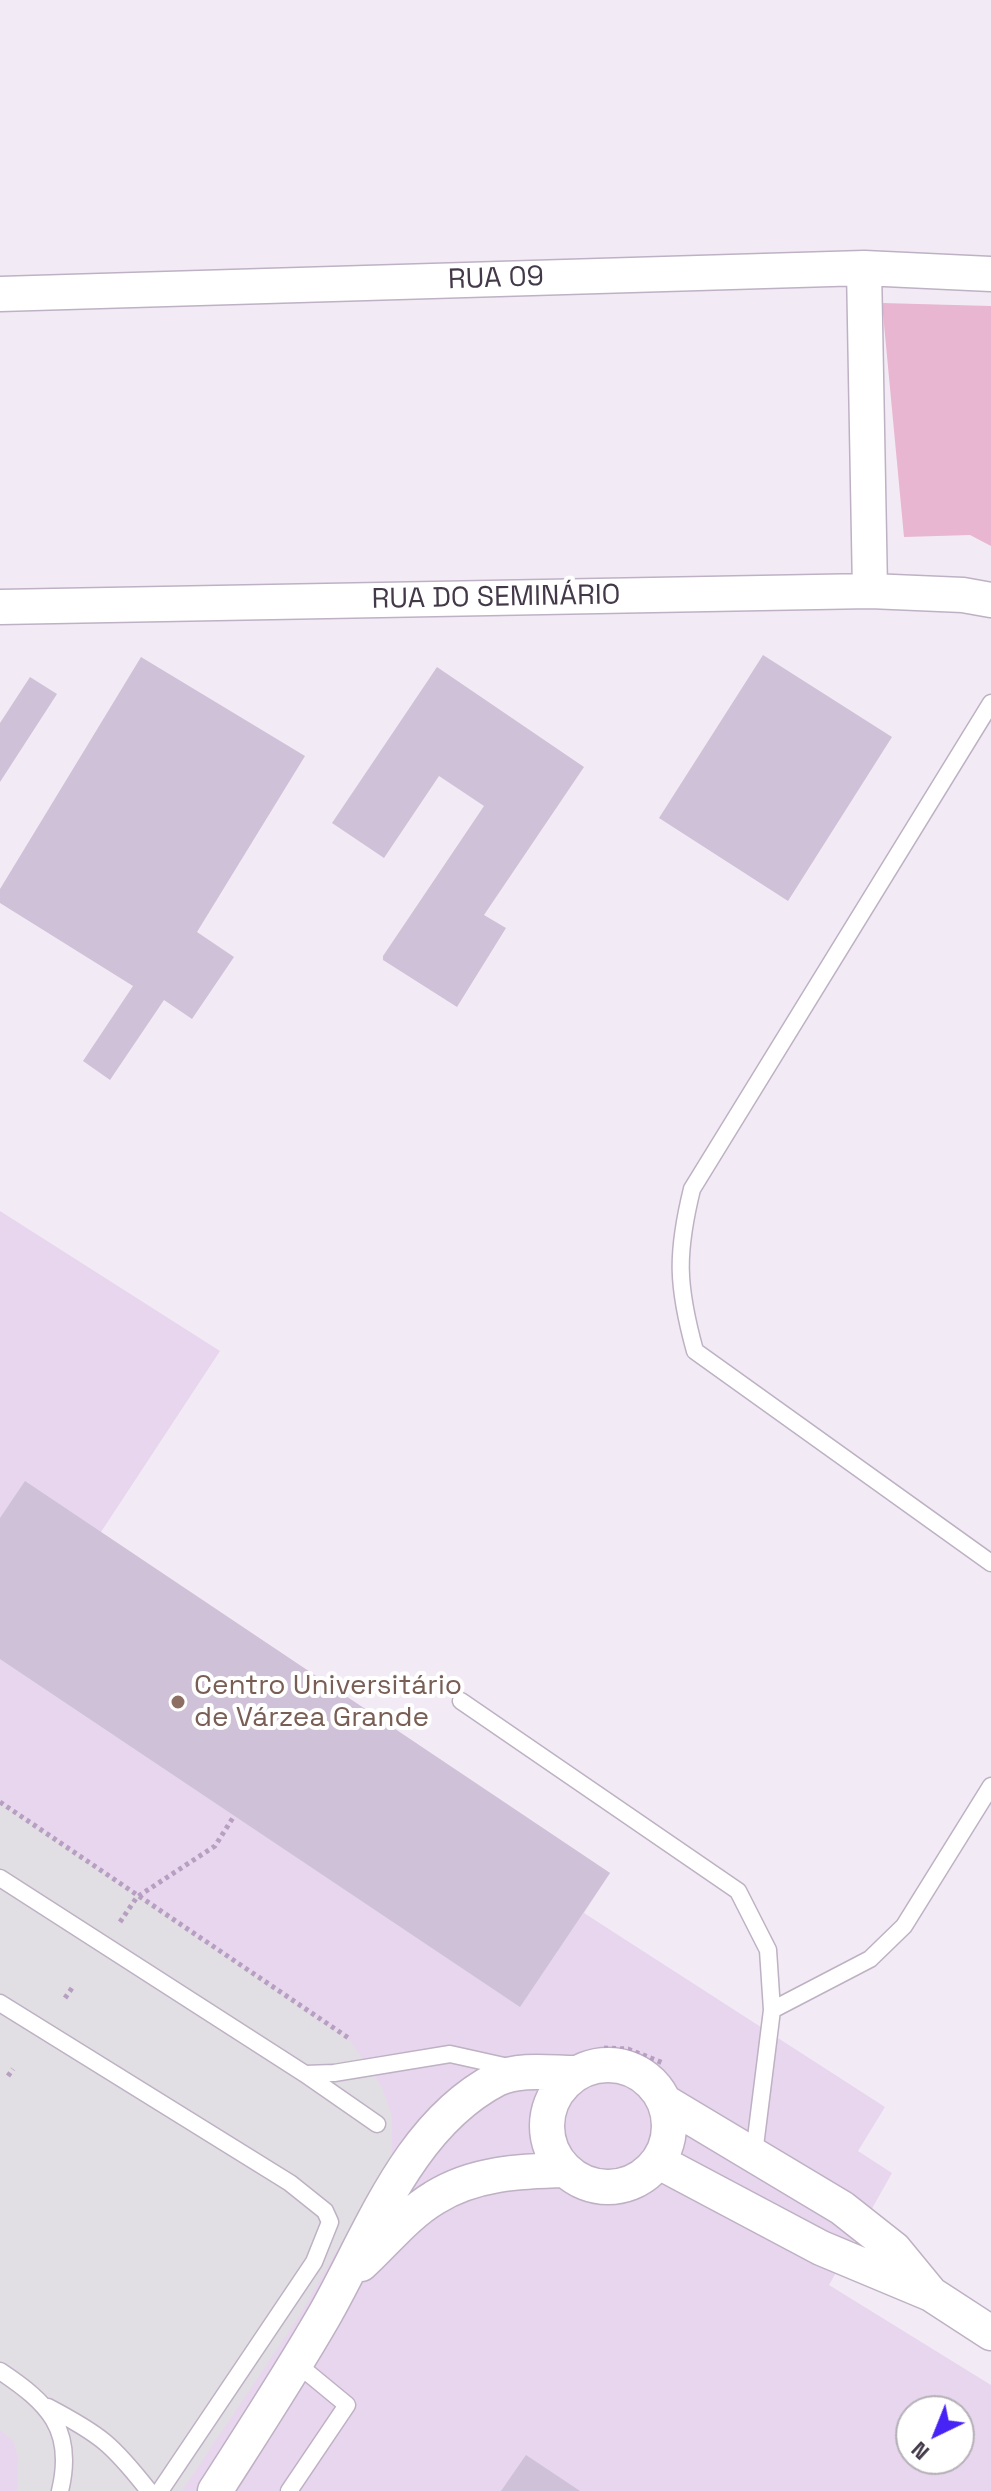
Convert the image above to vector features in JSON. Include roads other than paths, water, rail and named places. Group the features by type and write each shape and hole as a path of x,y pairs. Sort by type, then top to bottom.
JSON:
{"street":[{"name":"RUA 09","path":"0,294 864,268 991,274"},
{"path":"864,268 870,591"},
{"name":"RUA DO SEMINÁRIO","path":"0,607 870,591 963,595 991,600"},
{"path":"215,2491 346,2278 381,2205 448,2117 478,2090 501,2077 584,2061 595,2065 616,2064 637,2071 654,2084 665,2102 670,2122 668,2143 659,2162 645,2176 625,2185 604,2187 583,2182 566,2170 550,2141 549,2108 558,2088 584,2061"},
{"path":"665,2102 842,2208 894,2249 931,2294"},
{"path":"659,2162 821,2248 931,2294 991,2333"},
{"path":"346,2278 433,2198 455,2187 510,2172 566,2170"}],"lane":[{"path":"991,703 692,1189 679,1240 683,1306 695,1351 991,1563"},
{"path":"461,1701 738,1891 768,1950 772,2010 754,2154"},
{"path":"772,2010 870,1959 904,1926 991,1786"},
{"path":"0,1878 305,2074 377,2124"},
{"path":"0,2003 290,2183 325,2211 330,2222 314,2262 160,2491"},
{"path":"305,2074 334,2073 450,2054 526,2073"},
{"path":"289,2491 347,2405 296,2363"},
{"path":"0,2371 47,2406 109,2442 149,2491"},
{"path":"47,2406 59,2425 65,2452 60,2491"}],"place":[{"name":"Centro Universitário de Várzea Grande","path":"178,1702"}]}
